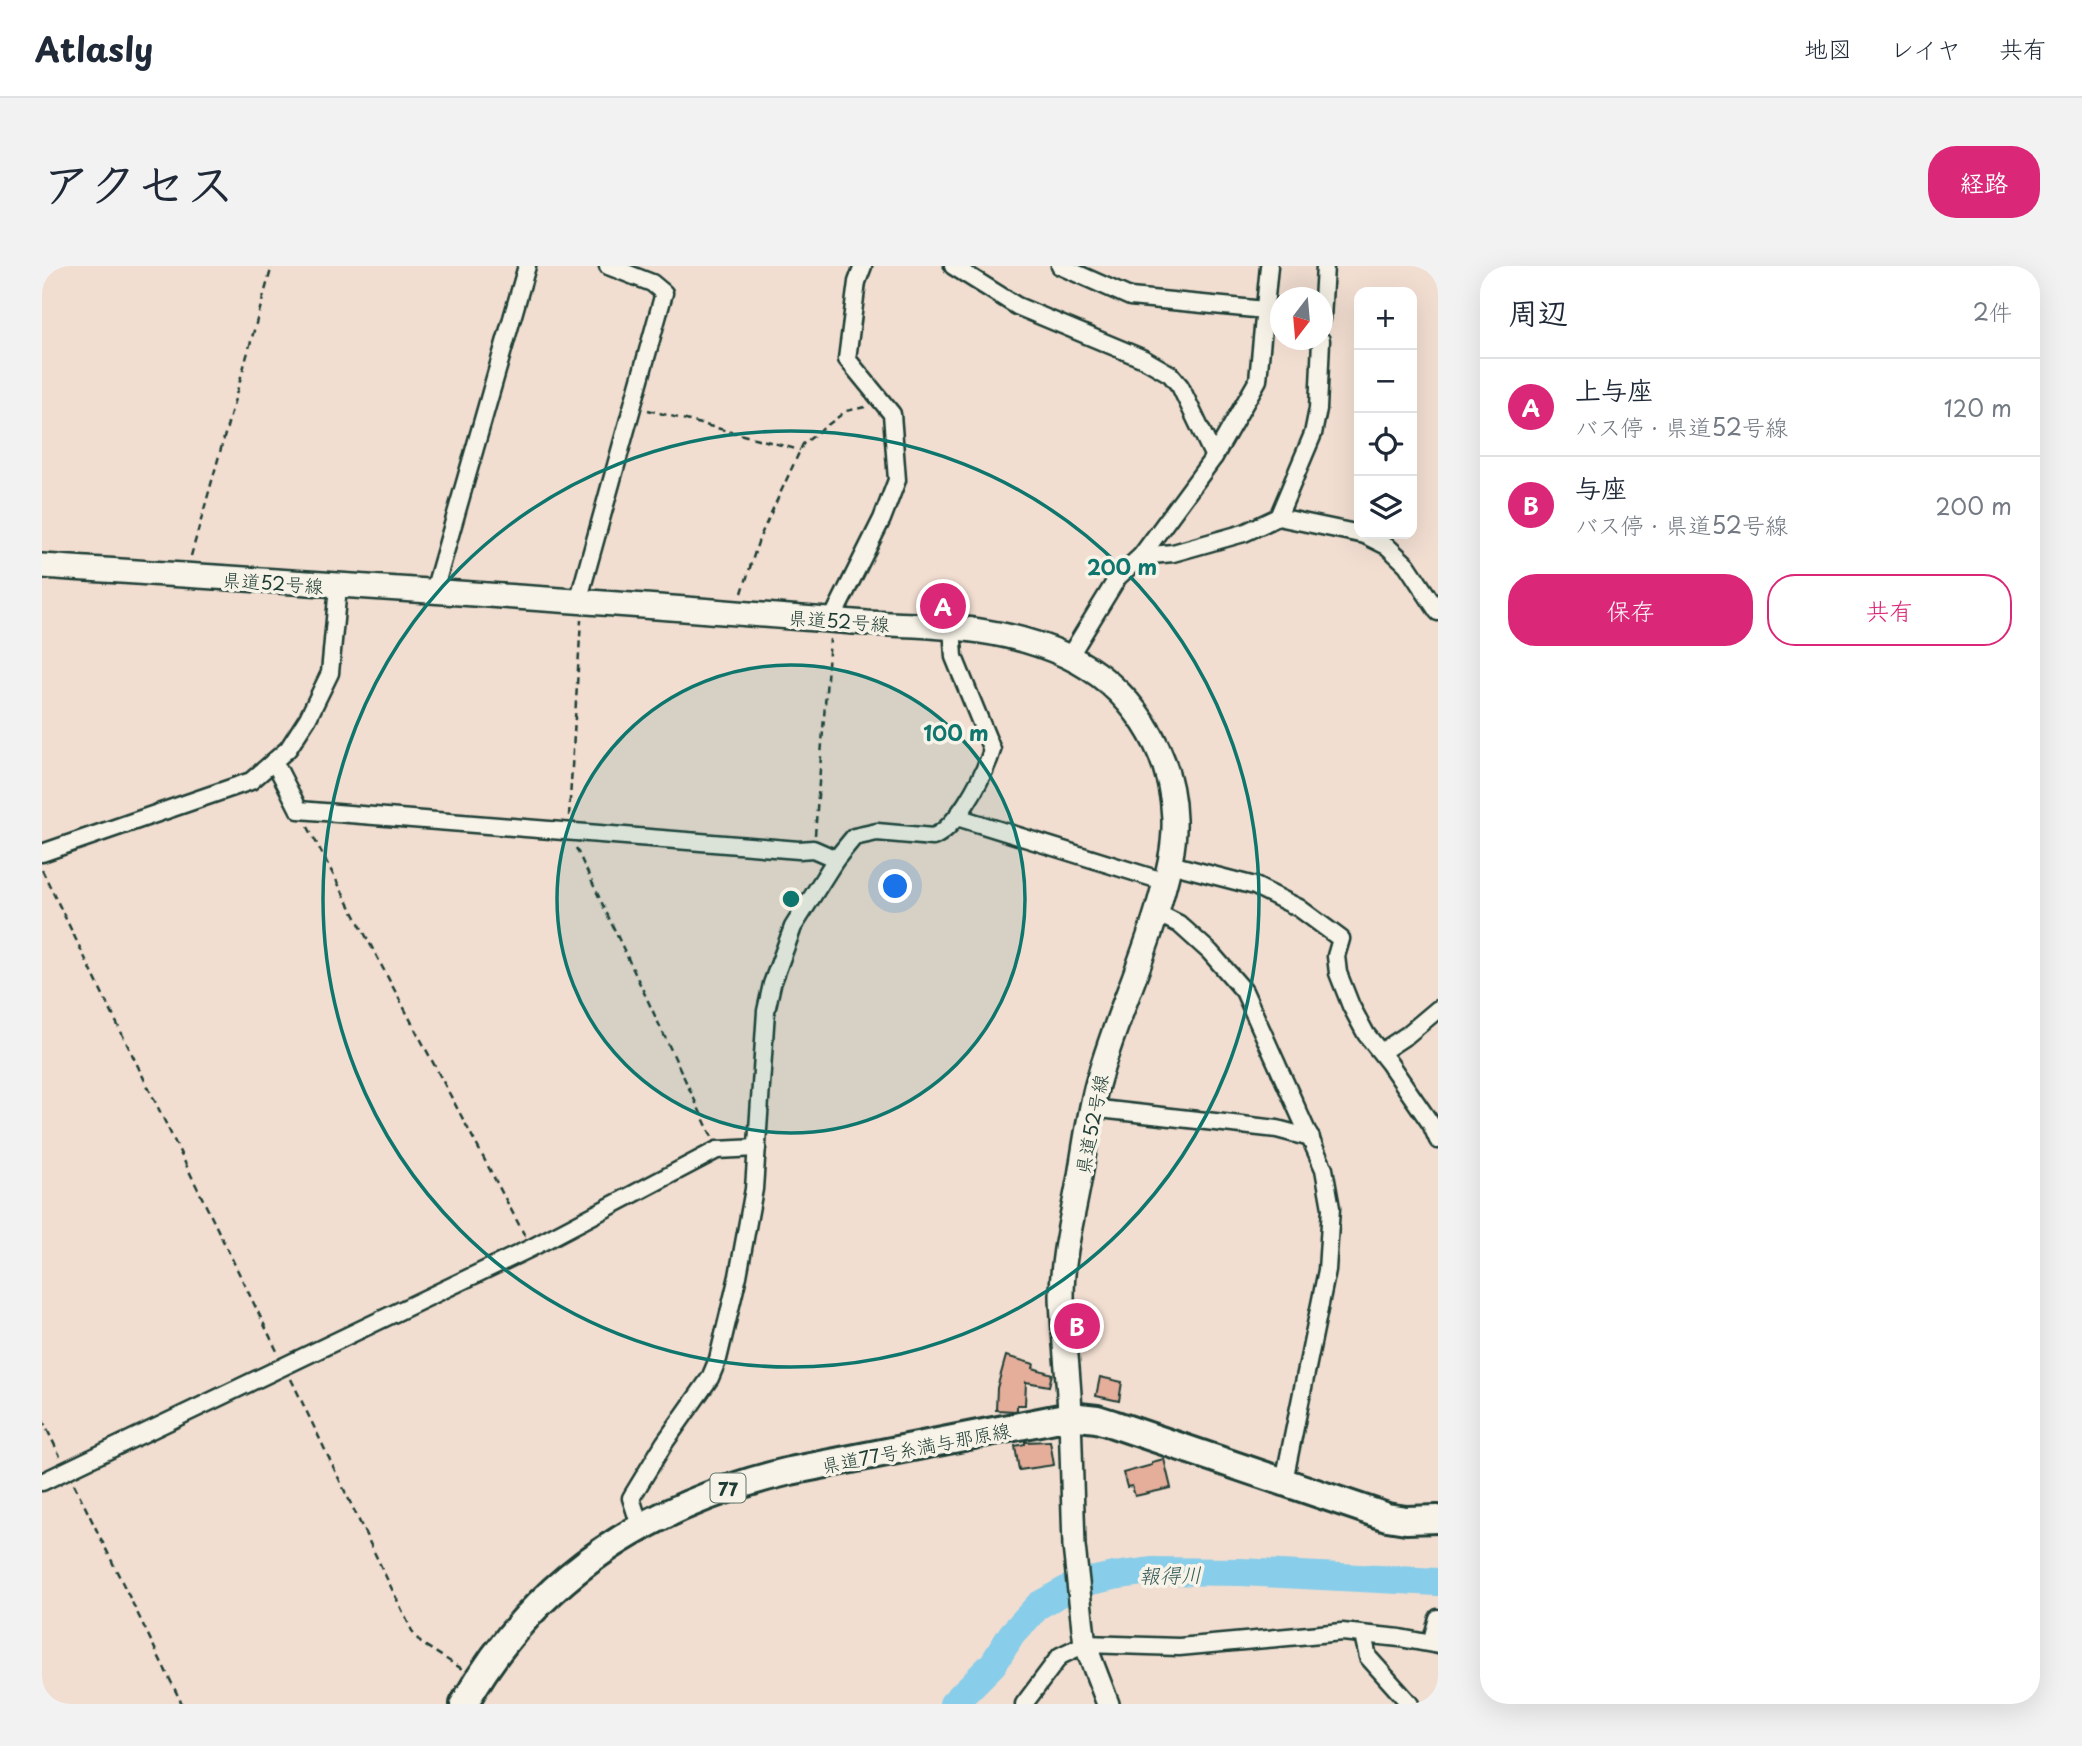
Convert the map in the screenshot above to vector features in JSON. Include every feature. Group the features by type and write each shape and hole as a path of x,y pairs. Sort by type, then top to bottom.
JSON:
{"main road":[{"name":"県道52号線","path":"42,566 952,626 1034,643 1069,657 1099,676 1131,703 1154,739 1173,803 1174,838 1157,913 1103,1064 1091,1108 1068,1235 1062,1293 1070,1416"},
{"name":"県道77号糸満与那原線","path":"464,1704 514,1631 582,1564 640,1527 681,1506 759,1478 1070,1416 1097,1419 1387,1517 1406,1520 1438,1519"}],"street":[{"path":"434,591 527,266"},
{"path":"582,601 581,591 664,293 652,283 608,266"},
{"path":"832,619 882,519 897,480 892,414 847,359 857,282 863,266"},
{"path":"1060,266 1130,297 1265,310"},
{"path":"1069,657 1118,577 1141,556 1214,457 1258,380 1269,266"},
{"path":"1324,287 1325,266"},
{"path":"964,269 1017,306 1144,359 1170,374 1180,386 1214,457"},
{"path":"1278,517 1313,434 1318,409 1321,350"},
{"path":"1141,556 1173,553 1244,533 1278,517 1365,535 1387,546 1407,565 1438,612"},
{"path":"42,853 251,781 288,749 309,718 330,673 338,587"},
{"path":"640,1527 631,1498 665,1442 716,1368 738,1276 754,1189 764,1026 772,984 793,927 836,859 854,837 877,832 933,837 944,831 957,817 986,767 992,750 954,657 952,626"},
{"path":"274,761 299,810 813,849 836,859"},
{"path":"957,817 1168,873 1255,886 1299,908 1341,939 1336,956 1338,973 1359,1022 1426,1115 1438,1140"},
{"path":"1157,913 1179,923 1210,952 1244,991 1324,1170 1331,1208 1326,1270 1284,1482"},
{"path":"1381,1052 1438,1009"},
{"path":"1091,1108 1277,1129 1311,1138"},
{"path":"42,1482 531,1248 718,1150 757,1148"},
{"path":"1070,1416 1074,1546 1084,1636 1108,1704"},
{"path":"1024,1704 1060,1656 1084,1636 1179,1647 1342,1632 1435,1635"},
{"path":"1363,1634 1368,1657 1410,1704"}],"path":[{"path":"185,575 272,266"},
{"path":"737,613 759,539 803,444 846,411 884,403"},
{"path":"632,406 800,450"},
{"path":"582,601 568,831 718,1150"},
{"path":"813,849 832,619"},
{"path":"299,810 531,1248"},
{"path":"42,870 413,1633 421,1643 478,1680"},
{"path":"42,1419 183,1704"}],"building":[{"path":"1006,1356 1034,1364 1033,1368 1052,1374 1049,1386 1026,1382 1025,1405 1017,1405 1015,1411 996,1410 997,1388"},
{"path":"1100,1377 1122,1382 1119,1401 1096,1396"},
{"path":"1050,1441 1054,1465 1019,1470 1015,1446 1025,1442"},
{"path":"1164,1459 1171,1488 1135,1496 1132,1486 1127,1487 1123,1473"}],"waterway":[{"name":"報得川","path":"953,1704 993,1664 1012,1634 1039,1605 1077,1584 1151,1571 1241,1572 1438,1582"}],"place":[{"name":"上与座","path":"943,606"},
{"name":"与座","path":"1077,1326"}]}
